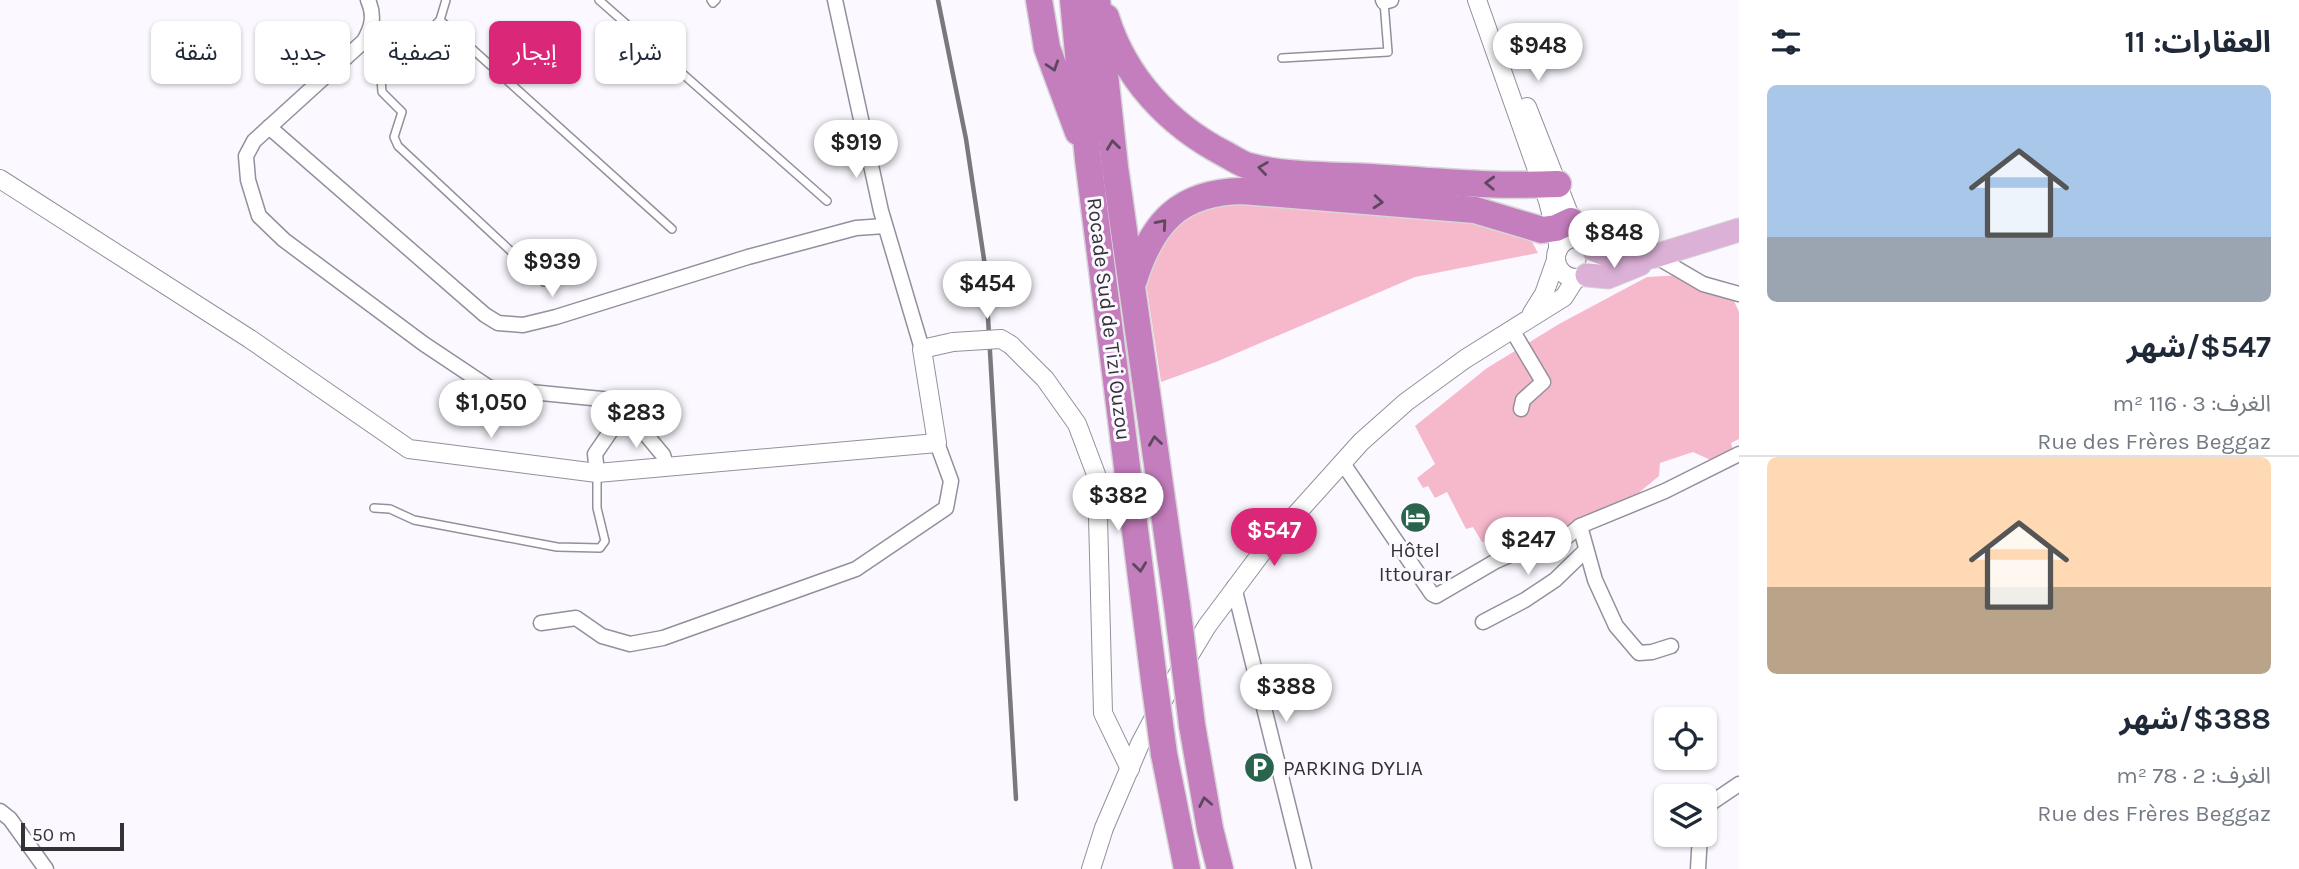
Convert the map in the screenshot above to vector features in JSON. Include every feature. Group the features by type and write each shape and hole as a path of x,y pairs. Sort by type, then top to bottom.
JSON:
{"highway":[{"path":"1039,0 1047,48 1088,159"},
{"name":"Rocade Sud de Tizi Ouzou","path":"1073,0 1088,159 1154,680 1164,754 1187,869"},
{"path":"1099,0 1126,64 1156,105 1208,145 1248,166 1300,173 1550,184"},
{"name":"Rocade Sud de Tizi Ouzou","path":"1099,0 1112,139 1192,725 1210,830 1220,869"},
{"path":"1133,285 1143,252 1163,220 1179,206 1222,191 1450,208 1494,215 1570,241"}],"main road":[{"path":"1570,241 1626,262 1655,256 1739,229"},
{"path":"1581,277 1608,277 1655,256"}],"street":[{"path":"369,0 372,27 364,41 254,141 246,156 252,198 259,216 270,229 424,344 490,388 612,400 621,416 633,419 663,455 667,467"},
{"path":"541,623 576,618 602,636 630,644 663,638 856,569 946,508 951,481 937,443 922,349 885,226 835,0"},
{"path":"1478,0 1509,63 1570,241 1565,275 1581,277"},
{"path":"269,127 485,315 498,323 523,325 556,317 748,257 856,228 885,226"},
{"path":"0,179 250,339 409,449 597,473 937,443"},
{"path":"1091,869 1104,828 1169,689 1234,587 1342,462 1406,402 1465,359 1564,297 1596,261 1570,241"},
{"path":"1519,326 1544,294 1570,241"},
{"path":"1655,256 1703,284 1739,294"},
{"path":"1519,326 1543,382 1523,400 1521,409"},
{"path":"922,349 953,342 1001,339 1011,345 1045,379 1067,408 1081,433 1097,477 1103,713 1130,769"},
{"path":"597,473 595,454 621,416"},
{"path":"1342,462 1432,594 1436,596 1442,595 1496,561 1523,549 1564,538 1580,526 1665,491 1739,454"},
{"path":"1580,526 1595,580 1616,626 1639,653 1671,646"},
{"path":"1483,622 1525,600 1555,580 1586,550"},
{"path":"1234,587 1304,869"},
{"path":"1717,799 1739,784"},
{"path":"0,811 10,819 46,869"},
{"path":"1698,869 1699,847"}],"lane":[{"path":"446,0 440,20 381,78 382,92 402,112 394,137 398,146 544,282"},
{"path":"599,0 827,201"},
{"path":"1282,58 1388,52 1386,1"},
{"path":"440,20 671,229"},
{"path":"374,508 390,509 414,520 557,547 600,548 604,541 597,508 597,473"}],"shaded area":[{"path":"1219,198 1495,221 1530,238 1538,253 1415,277 1216,362 1161,382 1146,268 1167,230"},
{"path":"1682,275 1734,301 1739,312 1739,439 1731,443 1734,454 1715,462 1693,452 1660,463 1659,476 1630,500 1558,529 1548,527 1482,542 1473,527 1466,529 1447,492 1435,498 1428,486 1423,488 1417,478 1435,464 1415,426 1487,368 1559,324 1647,277"}],"railway":[{"path":"938,0 966,139 985,266 1016,799"}],"place":[{"name":"Hôtel Ittourar","path":"1415,518"},
{"name":"PARKING DYLIA","path":"1260,768"}]}
